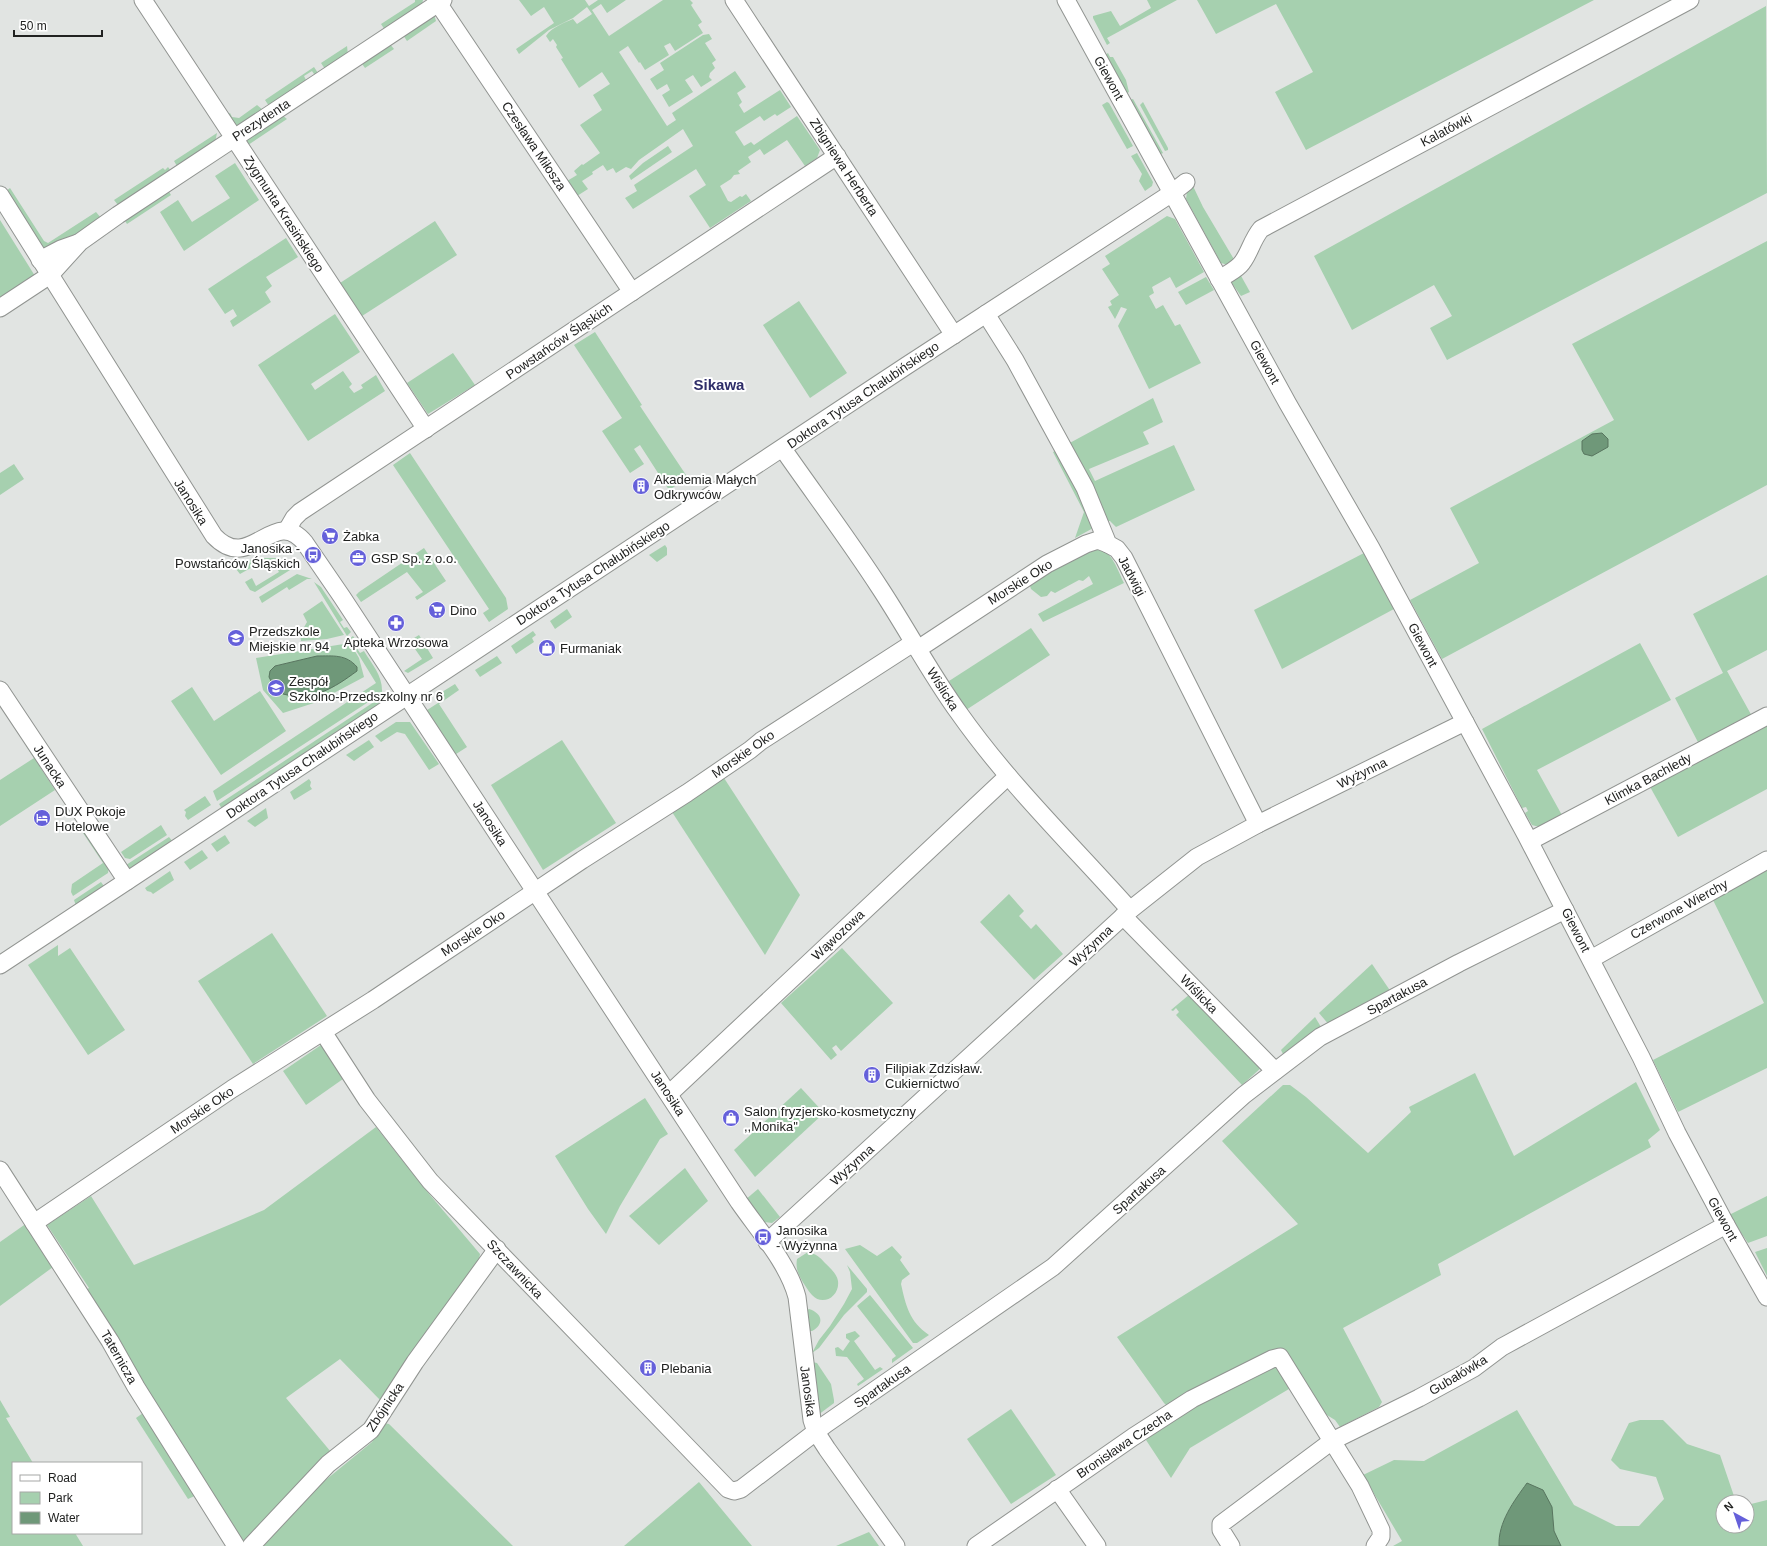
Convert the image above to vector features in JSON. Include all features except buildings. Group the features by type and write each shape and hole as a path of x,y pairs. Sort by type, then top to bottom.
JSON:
{"street":[{"name":"Zygmunta Krasińskiego","path":"143,0 426,428"},
{"name":"Zbigniewa Herberta","path":"734,0 954,335"},
{"name":"Giewont","path":"1066,0 1290,408 1371,548 1530,841 1641,1057 1677,1133 1726,1225 1767,1296"},
{"name":"Kalatówki","path":"1219,279 1240,265 1246,258 1253,238 1261,229 1690,0"},
{"name":"Prezydenta","path":"0,308 50,275 80,242 155,190 439,1"},
{"name":"Czesława Miłosza","path":"439,1 632,292"},
{"name":"Powstańców Śląskich","path":"287,530 294,518 300,512 837,156"},
{"name":"Doktora Tytusa Chałubińskiego","path":"0,965 954,335 1172,193 1186,182"},
{"name":"Janosika","path":"0,195 214,536 226,544 244,548 271,534 287,530 296,534 305,543 767,1242 786,1268 794,1285 797,1297 812,1420 816,1432 896,1546"},
{"name":"Prezydenta","path":"40,260 61,249 80,242"},
{"name":"Jadwigi","path":"986,314 1015,360 1085,488 1108,544 1117,549 1124,558 1258,824"},
{"name":"Wiślicka","path":"783,449 881,589 915,646 960,715 1008,776 1127,913 1275,1072"},
{"name":"Morskie Oko","path":"34,1223 232,1089 323,1032 687,793 750,750 760,741 1047,564 1086,544 1098,540 1108,544"},
{"name":"Junacka","path":"0,690 127,881"},
{"name":"Klimka Bachledy","path":"1530,841 1767,716"},
{"name":"Wyżynna","path":"767,1242 1127,913 1197,857 1258,824 1465,722"},
{"name":"Wąwozowa","path":"669,1094 1008,776"},
{"name":"Czerwone Wierchy","path":"1591,959 1767,860"},
{"name":"Spartakusa","path":"728,1489 734,1491 741,1489 816,1432 1053,1267 1244,1095 1325,1035 1465,960 1565,910"},
{"name":"Szczawnicka","path":"323,1032 367,1100 408,1154 454,1206 497,1249 552,1309 728,1489"},
{"name":"Taternicza","path":"0,1170 110,1341 136,1387 236,1546"},
{"name":"Gubałówka","path":"1232,1546 1221,1530 1221,1524 1332,1441 1419,1398 1474,1368 1502,1347 1726,1225"},
{"name":"Zbójnicka","path":"251,1546 328,1464 372,1430 415,1362 497,1249"},
{"name":"Bronisława Czecha","path":"976,1546 1057,1489 1192,1399 1272,1359 1280,1357 1332,1441"},
{"path":"1332,1441 1360,1486 1381,1530 1381,1537 1375,1546"},
{"path":"1057,1489 1097,1546"}],"green space":[{"path":"415,0 423,0 421,9 385,30 381,24 415,2"},
{"path":"519,0 585,0 589,6 598,0 626,0 607,13 601,4 592,10 609,36 663,0 690,0 693,3 691,5 702,22 698,25 703,33 675,51 670,43 664,46 669,55 645,70 628,46 619,52 667,126 676,120 672,113 735,71 746,87 737,93 742,102 739,105 744,113 780,90 791,107 777,116 775,114 764,121 760,116 735,132 744,146 751,142 754,145 797,116 820,150 817,158 805,166 787,140 764,155 760,149 748,157 751,162 738,171 740,174 734,175 731,179 720,186 728,201 731,202 746,194 751,201 710,228 689,196 706,185 696,169 633,209 625,198 637,191 634,185 693,146 683,129 639,160 631,169 626,167 616,173 613,168 607,171 603,165 582,181 588,189 577,196 567,181 577,175 574,171 582,164 583,165 600,153 580,125 602,110 593,95 610,84 602,72 579,88 561,59 563,58 556,47 557,45 553,39 550,42 546,36 551,30 562,24 573,19 577,24 592,14 587,7 573,18 549,30 519,54 516,49 554,23 544,7 531,16"},
{"path":"1147,0 1177,0 1107,38 1110,43 1107,45 1093,16 1111,11 1120,26 1151,8"},
{"path":"1197,0 1594,0 1306,150 1275,92 1313,72 1276,4 1216,34"},
{"path":"1766,6 1767,193 1447,360 1430,328 1452,316 1434,285 1352,330 1314,256"},
{"path":"434,14 436,21 407,41 403,35"},
{"path":"709,34 712,39 705,43 716,60 712,63 715,68 710,73 709,77 712,80 701,87 693,75 685,80 693,92 669,107 662,95 670,90 667,84 657,90 650,79 664,70 660,63 703,35"},
{"path":"389,43 394,49 365,68 360,61"},
{"path":"347,46 348,55 325,69 321,63"},
{"path":"1108,53 1110,57 1113,57 1126,80 1129,92 1126,94 1105,55"},
{"path":"314,67 318,73 316,77 312,71 304,76 307,82 269,106 265,100"},
{"path":"1133,99 1163,153 1159,155 1129,100"},
{"path":"1107,102 1109,103 1133,146 1127,149 1102,105"},
{"path":"1143,102 1168,150 1165,151 1140,105"},
{"path":"257,105 263,110 242,126 236,127 225,116 230,113 232,117 239,118"},
{"path":"282,115 287,119 245,147 245,139"},
{"path":"217,133 215,143 177,166 174,161"},
{"path":"668,146 672,152 631,180 629,176 643,163"},
{"path":"1137,153 1153,182 1152,186 1145,191 1139,181 1142,174 1131,156"},
{"path":"235,163 259,200 184,251 160,212 178,200 192,222 230,198 215,176"},
{"path":"168,167 171,171 118,205 114,200 163,168 165,170"},
{"path":"1192,184 1203,207 1235,261 1228,265 1221,263 1186,199 1186,188"},
{"path":"10,188 44,241 48,243 96,212 101,218 75,239 43,250 5,192"},
{"path":"168,190 171,195 127,224 124,219"},
{"path":"1167,216 1175,219 1204,272 1176,288 1170,277 1152,287 1154,293 1149,296 1156,309 1163,305 1175,326 1180,324 1201,363 1149,389 1118,326 1127,309 1121,307 1115,319 1108,307 1112,305 1110,301 1119,295 1102,269 1110,264 1105,256"},
{"path":"0,220 35,276 0,299"},
{"path":"435,221 457,255 362,316 340,283"},
{"path":"286,238 298,257 266,277 272,286 265,292 271,302 233,327 230,321 237,316 233,309 225,314 208,289"},
{"path":"1767,241 1767,485 1442,659 1410,600 1479,563 1450,508 1614,420 1572,344"},
{"path":"1240,274 1250,292 1241,296 1231,282"},
{"path":"1206,277 1214,290 1186,305 1178,292"},
{"path":"799,301 847,373 810,398 763,325"},
{"path":"335,314 360,352 311,384 315,390 343,371 352,384 349,387 354,393 363,388 361,385 376,375 385,391 308,441 258,365"},
{"path":"595,332 642,405 640,406 688,478 669,490 640,445 634,449 644,464 630,473 602,431 622,418 574,345"},
{"path":"453,353 475,385 428,414 407,383"},
{"path":"1153,398 1163,422 1143,432 1149,444 1089,469 1095,481 1174,445 1195,490 1116,527 1110,521 1106,521 1075,538 1084,512 1053,452"},
{"path":"410,453 506,598 508,609 489,622 483,613 489,609 393,465"},
{"path":"14,464 24,479 0,495 0,473"},
{"path":"665,545 667,548 667,555 657,562 649,555"},
{"path":"1096,547 1106,552 1114,562 1124,583 1043,622 1038,614 1093,584 1089,576 1083,581 1079,580 1055,593 1051,591 1047,596 1041,597 1031,589 1029,583"},
{"path":"424,548 446,581 417,600 415,597 423,592 407,572 361,602 356,595 359,592"},
{"path":"1364,553 1394,609 1282,669 1254,610"},
{"path":"259,558 275,558 298,565 255,592 250,590 245,582 252,578 256,586 279,572 272,560 265,560 240,574 236,569 247,561"},
{"path":"297,574 312,579 307,579 289,590 287,587 262,603 259,597"},
{"path":"1767,575 1767,650 1727,671 1753,718 1700,746 1675,698 1723,673 1693,614"},
{"path":"314,582 321,587 343,620 340,622 344,628 347,627 351,632 347,636"},
{"path":"322,601 344,635 327,639 301,641 300,634 307,622 303,614"},
{"path":"567,609 572,617 555,629 550,621"},
{"path":"1031,628 1050,655 966,710 949,681"},
{"path":"533,631 536,635 532,638 534,642 516,654 511,646"},
{"path":"419,635 433,658 408,673 404,671 422,659 415,649 419,646 414,638"},
{"path":"353,636 359,645 356,647 360,653 364,651 377,671 381,681 382,693 217,801 213,791 376,683 349,639"},
{"path":"350,643 359,658 364,677 317,702 283,713 263,690 256,658","holes":["317,656 335,656 283,694 277,686 275,666"]},
{"path":"1640,643 1671,700 1537,770 1563,817 1544,826 1532,825 1525,813 1528,811 1526,807 1522,808 1482,729"},
{"path":"497,656 502,663 480,677 475,670"},
{"path":"455,684 459,690 439,704 467,747 453,756 424,712 438,703 437,695"},
{"path":"192,687 214,721 260,691 286,731 221,775 171,701"},
{"path":"380,698 384,705 222,809 219,804"},
{"path":"396,722 410,722 439,764 429,770 405,734 397,732 381,742 375,736"},
{"path":"1767,723 1767,789 1678,837 1649,785"},
{"path":"369,740 374,747 354,761 346,755"},
{"path":"562,740 616,823 543,870 491,785"},
{"path":"29,744 44,764 40,767 55,790 0,826 0,780 34,758 26,746"},
{"path":"724,778 800,895 765,955 672,812"},
{"path":"309,779 312,789 294,800 290,792"},
{"path":"205,796 211,805 188,820 185,816 186,812 184,810"},
{"path":"266,808 268,818 255,827 247,821"},
{"path":"80,822 109,867 108,873 73,896 71,892 72,884 103,863 77,824"},
{"path":"161,825 167,835 130,859 125,858 121,852"},
{"path":"225,835 230,843 217,852 211,844"},
{"path":"169,837 173,842 131,870 123,867"},
{"path":"202,850 208,858 190,870 184,862"},
{"path":"1767,868 1767,1068 1678,1112 1653,1060 1764,1003 1712,898"},
{"path":"170,871 174,880 153,894 147,891 145,888"},
{"path":"101,882 106,889 76,906 74,900"},
{"path":"1009,894 1024,911 1019,916 1031,929 1036,924 1063,954 1034,980 980,922"},
{"path":"272,933 327,1016 253,1064 198,981"},
{"path":"58,945 58,956 70,948 125,1030 88,1055 28,965"},
{"path":"842,948 893,1003 841,1051 836,1045 832,1048 837,1055 831,1060 781,1003"},
{"path":"1372,964 1391,992 1330,1026 1319,1013"},
{"path":"1190,994 1262,1067 1242,1085 1176,1015 1179,1012 1176,1008 1173,1011 1171,1010"},
{"path":"1315,1017 1324,1032 1285,1058 1281,1050"},
{"path":"321,1045 343,1079 306,1105 283,1071"},
{"path":"1475,1073 1514,1156 1636,1082 1660,1130 1648,1140 1651,1147 1438,1264 1441,1275 1343,1328 1382,1402 1379,1407 1340,1427 1335,1420 1322,1412 1284,1350 1278,1350 1168,1407 1117,1337 1298,1224 1222,1141 1283,1085 1290,1085 1306,1097 1368,1153 1411,1112 1409,1107"},
{"path":"801,1088 824,1113 755,1177 734,1150"},
{"path":"645,1098 668,1134 660,1139 620,1206 606,1234 588,1209 555,1156"},
{"path":"376,1127 425,1189 480,1254 479,1260 380,1400 340,1359 286,1398 331,1452 246,1542 238,1539 84,1291 89,1288 47,1225 91,1196 134,1265 264,1210"},
{"path":"685,1168 708,1201 659,1245 629,1216"},
{"path":"758,1189 780,1217 772,1223 764,1222 745,1200"},
{"path":"1767,1196 1767,1236 1748,1243 1729,1215"},
{"path":"27,1223 53,1267 0,1306 0,1242"},
{"path":"860,1245 877,1256 892,1246 902,1257 900,1260 910,1274 902,1280 901,1284 909,1312 922,1330 929,1335 917,1343 913,1343 845,1249"},
{"path":"1767,1248 1767,1276 1755,1252"},
{"path":"808,1252 820,1257 831,1269 838,1281 838,1286 834,1295 826,1300 821,1300 812,1295 804,1284 797,1270 797,1259"},
{"path":"847,1265 867,1289 867,1292 844,1315 819,1348 812,1353 852,1289 850,1272"},
{"path":"870,1295 913,1348 892,1363 892,1359 896,1356 857,1306"},
{"path":"809,1309 817,1313 820,1319 819,1325 812,1331 809,1331 806,1311"},
{"path":"855,1331 860,1336 854,1341 875,1370 880,1367 883,1369 858,1386 857,1384 864,1379 847,1357 836,1356 835,1348 838,1347 843,1351 850,1341 846,1338 846,1334"},
{"path":"812,1362 817,1363 831,1384 834,1400 834,1403 818,1415"},
{"path":"1277,1366 1294,1386 1190,1448 1171,1478 1146,1440 1161,1426 1261,1370"},
{"path":"0,1400 10,1417 6,1418 32,1462 12,1462 12,1534 76,1534 83,1546 0,1546"},
{"path":"1011,1409 1056,1475 1011,1504 967,1439"},
{"path":"1517,1410 1574,1505 1616,1526 1639,1526 1664,1499 1656,1477 1620,1469 1611,1460 1629,1423 1640,1420 1663,1420 1687,1444 1720,1455 1733,1494 1715,1494 1715,1534 1755,1534 1755,1503 1767,1500 1767,1546 1393,1546 1402,1541 1363,1475 1394,1460 1424,1461"},
{"path":"143,1413 199,1494 188,1499 136,1418"},
{"path":"384,1423 389,1424 513,1546 263,1546 322,1483 372,1442"},
{"path":"699,1482 752,1546 624,1546"},
{"path":"869,1532 879,1546 836,1546"}],"water":[{"path":"1602,433 1608,439 1608,447 1592,456 1584,454 1582,450 1582,441 1592,434"},
{"path":"317,656 334,656 344,658 357,667 357,671 331,688 313,695 294,696 283,694 277,686 272,683 269,677 270,671 275,666"},
{"path":"1527,1483 1543,1490 1552,1507 1554,1531 1561,1546 1499,1546 1499,1537 1504,1520"}],"place":[{"name":"Akademia Małych Odkrywców","path":"641,486"},
{"name":"Żabka","path":"330,536"},
{"name":"Janosika - Powstańców Śląskich","path":"313,555"},
{"name":"GSP Sp. z o.o.","path":"358,558"},
{"name":"Dino","path":"437,610"},
{"name":"Apteka Wrzosowa","path":"396,623"},
{"name":"Przedszkole Miejskie nr 94","path":"236,638"},
{"name":"Furmaniak","path":"547,648"},
{"name":"Zespół Szkolno-Przedszkolny nr 6","path":"276,688"},
{"name":"DUX Pokoje Hotelowe","path":"42,818"},
{"name":"Filipiak Zdzisław. Cukiernictwo","path":"872,1075"},
{"name":"Salon fryzjersko-kosmetyczny ,,Monika''","path":"731,1118"},
{"name":"Janosika - Wyżynna","path":"763,1237"},
{"name":"Plebania","path":"648,1368"}],"district":[{"name":"Sikawa","path":"719,384"}]}
